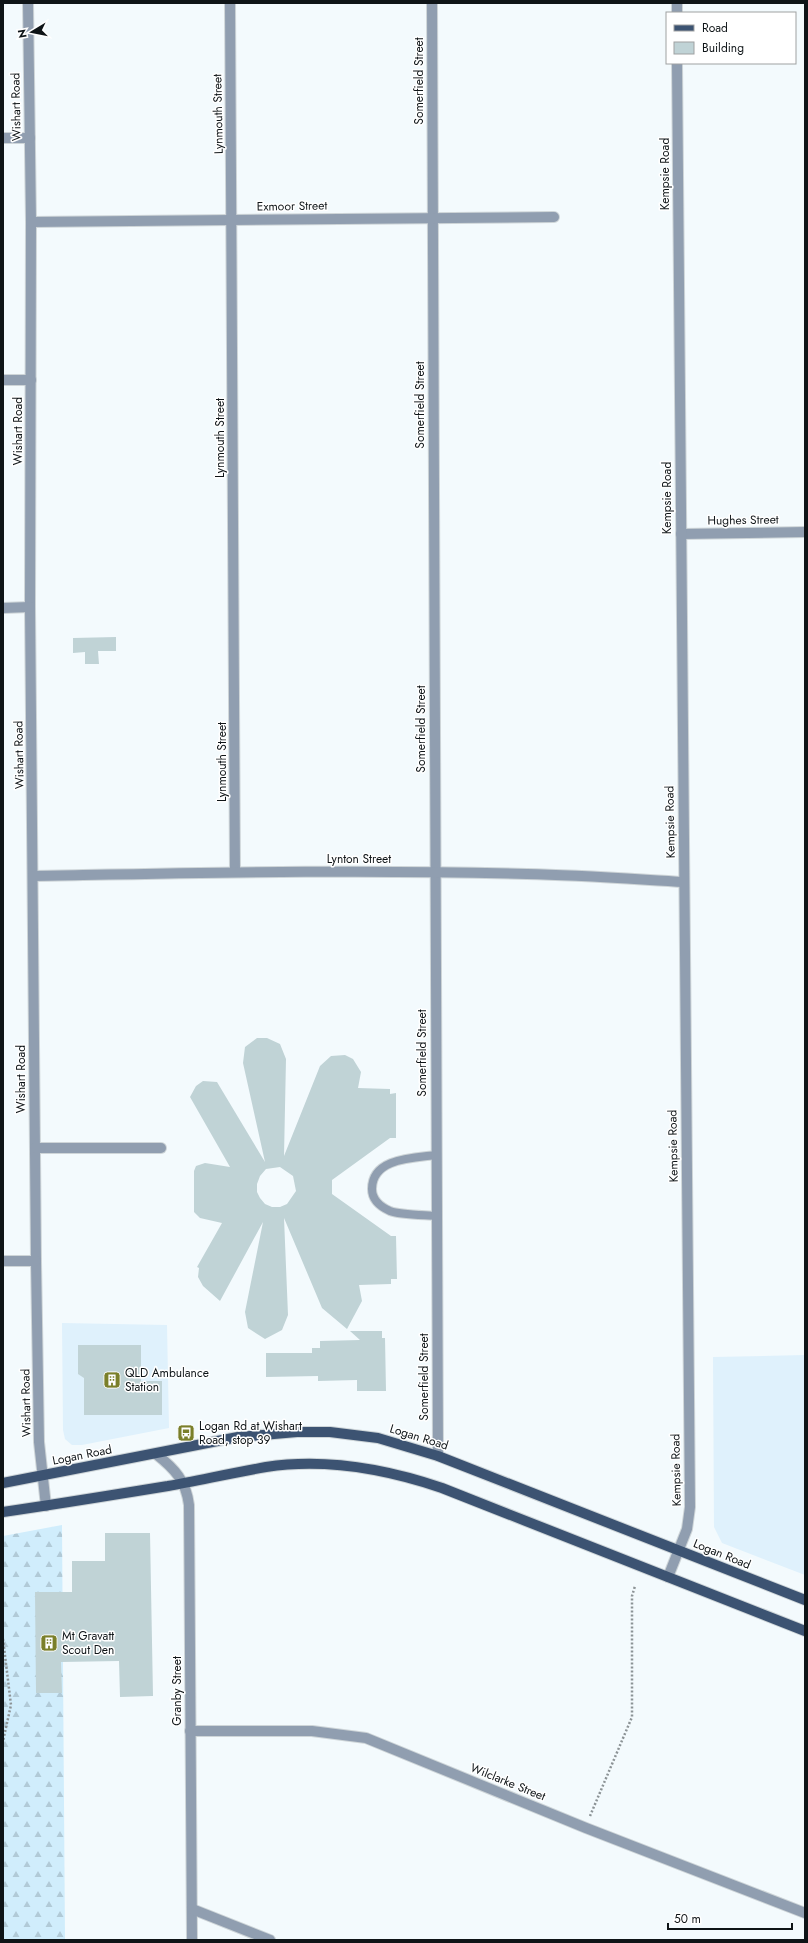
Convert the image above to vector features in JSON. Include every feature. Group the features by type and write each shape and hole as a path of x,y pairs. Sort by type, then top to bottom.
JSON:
{"main road":[{"name":"Logan Road","path":"3,1483 238,1437 297,1432 330,1432 378,1438 438,1456 805,1600"},
{"path":"3,1512 183,1483 267,1467 302,1465 354,1467 412,1478 442,1488 805,1631"}],"street":[{"name":"Wishart Road","path":"28,3 31,222 30,607 36,1261 38,1416 46,1506"},
{"name":"Lynmouth Street","path":"230,3 236,872"},
{"name":"Somerfield Street","path":"432,3 438,1456"},
{"name":"Kempsie Road","path":"668,1577 688,1524 690,1507 677,64"},
{"path":"3,138 30,138"},
{"name":"Exmoor Street","path":"31,222 554,217"},
{"path":"3,380 31,380"},
{"name":"Hughes Street","path":"681,534 805,532"},
{"path":"3,608 30,607"},
{"name":"Lynton Street","path":"33,876 236,872 435,872 528,874 684,882"},
{"path":"35,1148 161,1148"},
{"path":"3,1261 36,1261"},
{"name":"Granby Street","path":"156,1454 171,1466 183,1483 189,1505 192,1940"},
{"name":"Wilclarke Street","path":"190,1731 312,1731 366,1738 586,1828 805,1913"},
{"path":"192,1910 270,1940"}],"lane":[{"path":"436,1156 406,1159 388,1164 376,1172 372,1183 372,1193 378,1205 392,1212 436,1216"}],"path":[{"path":"586,1828 632,1717 632,1596 635,1586"},
{"path":"3,1639 11,1705 3,1741"}],"shaded area":[{"path":"62,1323 167,1325 169,1428 82,1445 72,1445 65,1439 63,1430"},
{"path":"805,1355 805,1575 722,1543 714,1527 713,1357"}],"green space":[{"path":"62,1525 65,1940 3,1940 3,1536"}],"building":[{"path":"116,637 116,651 98,651 99,664 85,664 85,652 73,653 73,638"},
{"path":"257,1038 267,1038 280,1044 286,1059 284,1156 320,1066 331,1056 345,1055 353,1059 361,1072 358,1088 390,1089 390,1094 396,1093 396,1138 390,1138 332,1180 332,1194 391,1236 396,1236 397,1279 391,1279 391,1284 359,1285 362,1301 347,1329 322,1308 284,1218 288,1315 282,1330 265,1339 248,1328 245,1312 263,1222 220,1301 203,1286 198,1277 199,1268 197,1267 222,1223 200,1218 194,1212 194,1171 196,1166 205,1163 230,1167 190,1097 196,1086 203,1081 217,1082 265,1162 243,1063 245,1047","holes":["280,1167 293,1176 296,1191 287,1204 280,1207 272,1207 265,1204 260,1198 257,1192 257,1184 260,1176 266,1169"]},
{"path":"350,1331 382,1331 382,1338 385,1338 386,1391 357,1391 357,1380 318,1381 318,1376 266,1377 266,1353 312,1353 312,1348 320,1348 320,1341 360,1340"},
{"name":"QLD Ambulance Station","path":"78,1345 141,1345 141,1381 162,1381 162,1415 84,1415 84,1378 78,1374"},
{"path":"105,1533 150,1533 153,1696 120,1697 119,1661 61,1662 62,1693 36,1693 35,1592 72,1592 72,1561 105,1561"}],"place":[{"name":"QLD Ambulance Station","path":"112,1380"},
{"name":"Logan Rd at Wishart Road, stop 39","path":"186,1433"},
{"name":"Mt Gravatt Scout Den","path":"49,1643"}]}
